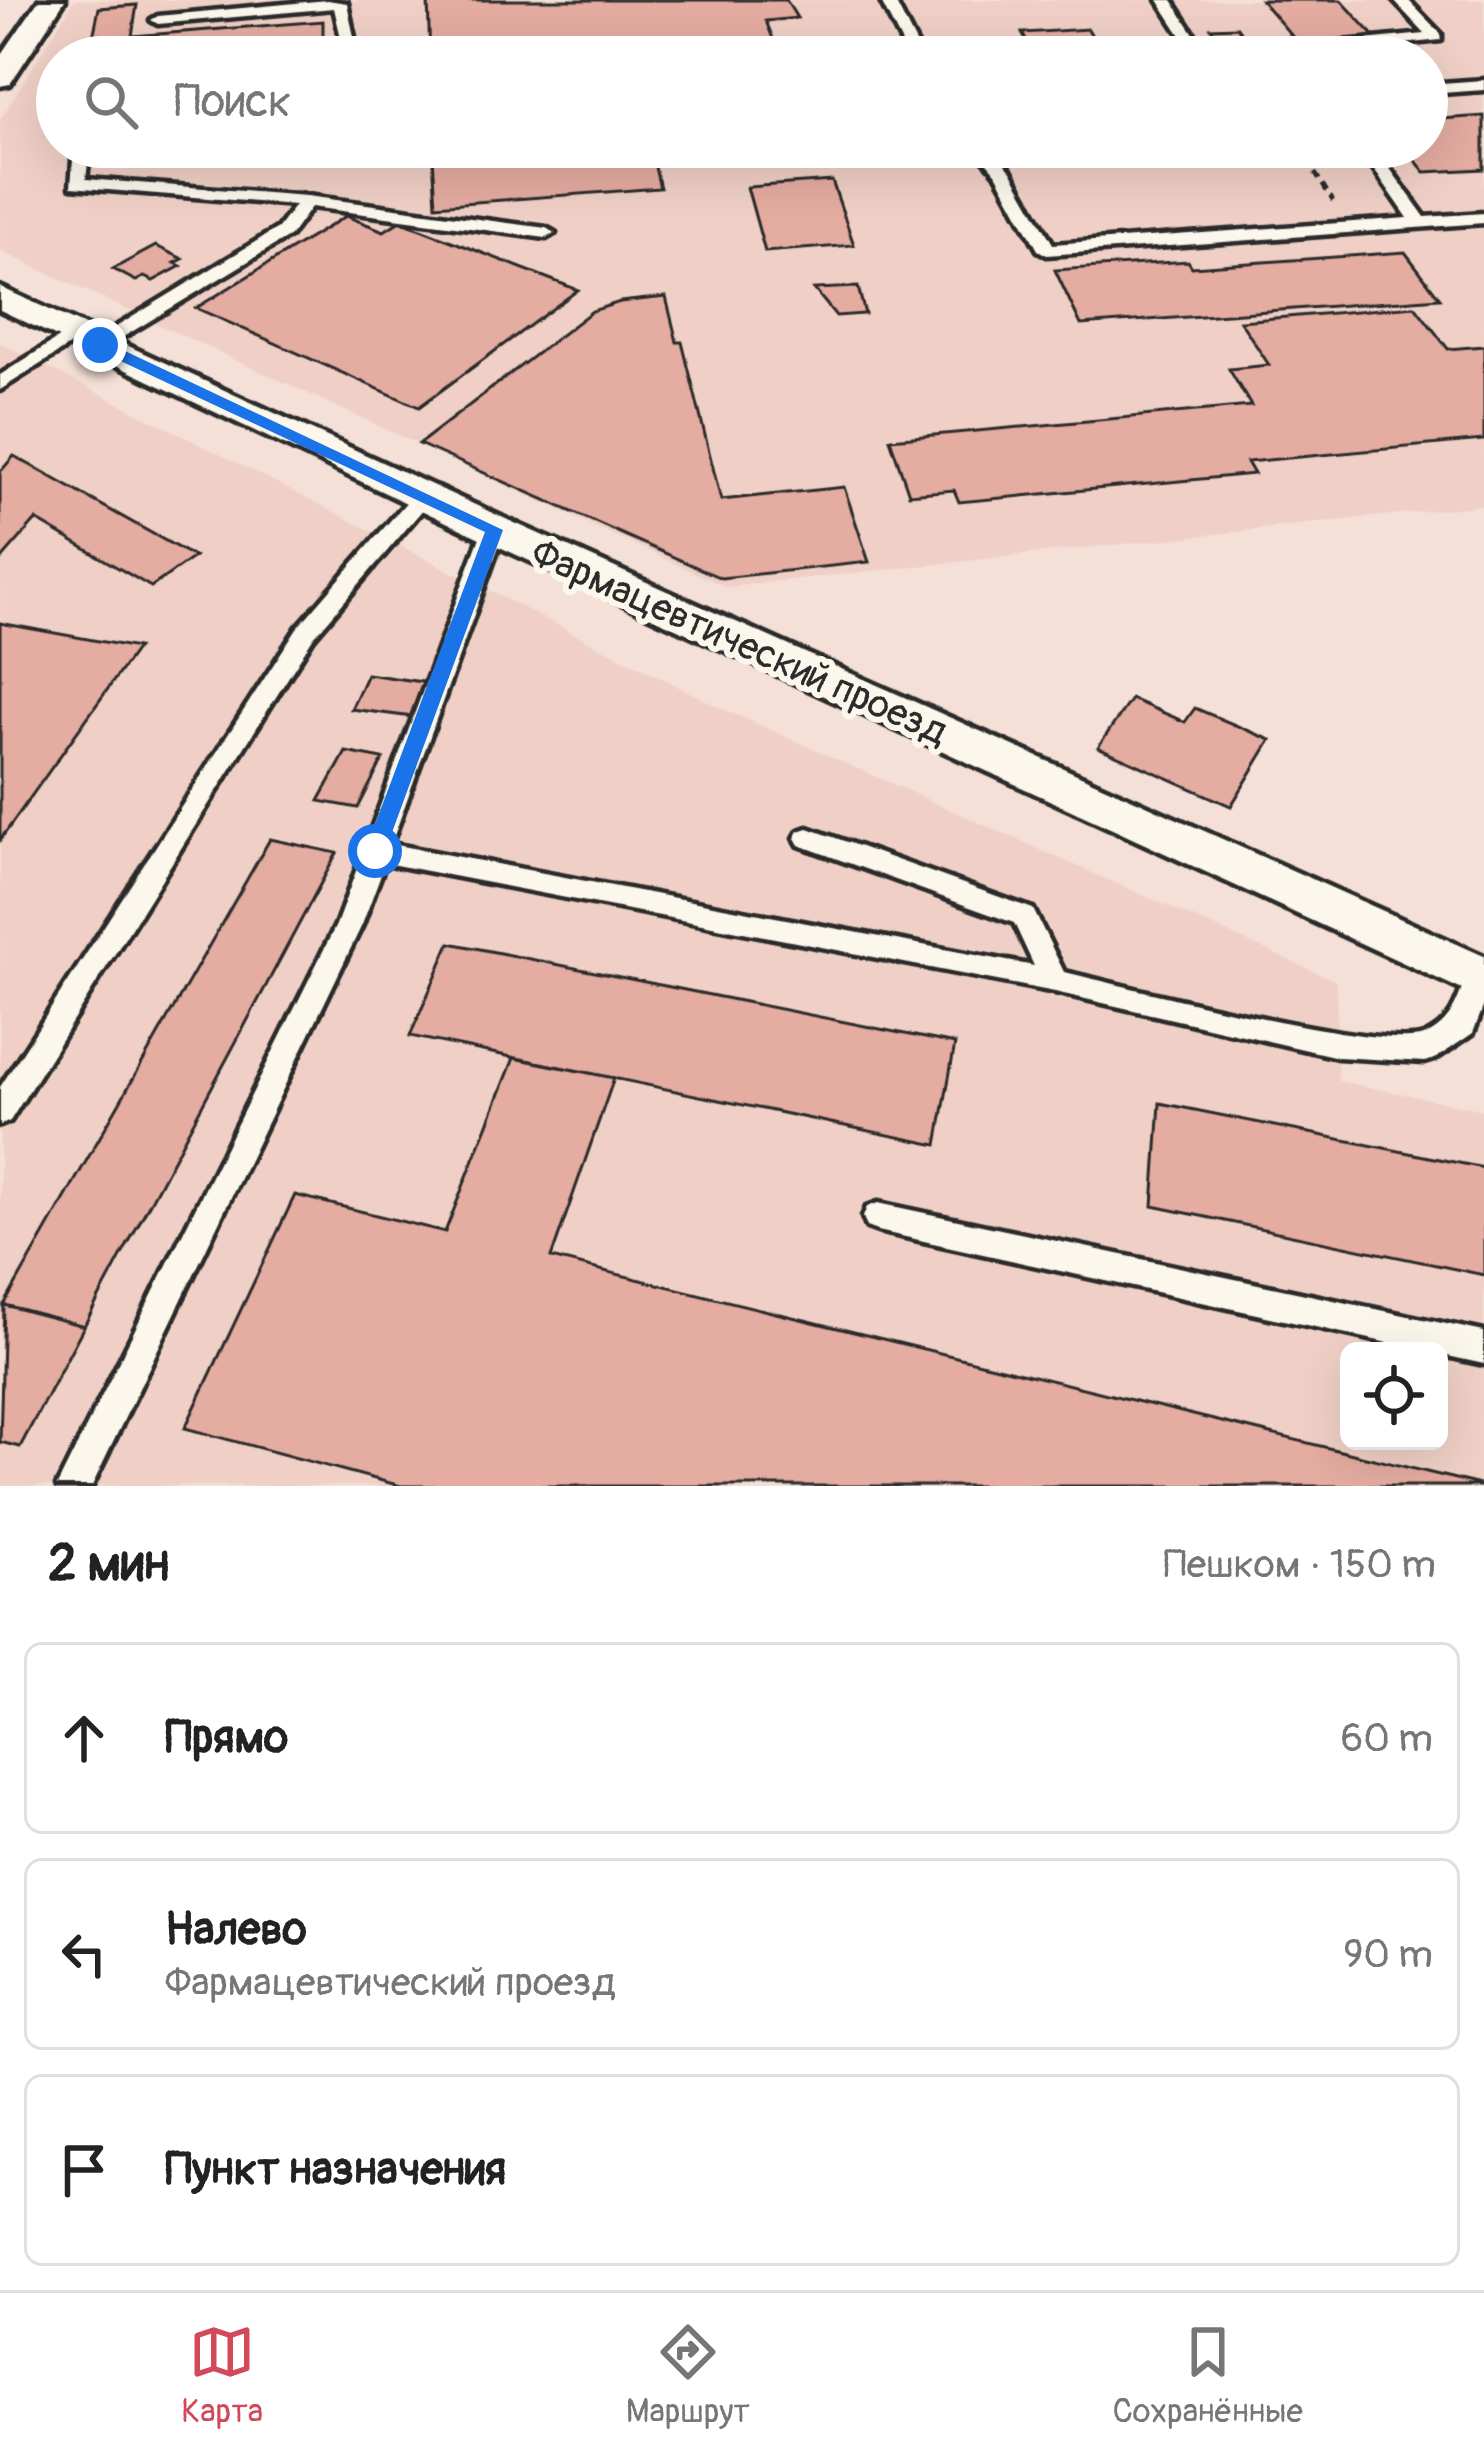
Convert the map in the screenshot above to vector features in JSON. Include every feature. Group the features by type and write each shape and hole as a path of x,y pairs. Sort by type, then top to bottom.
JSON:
{"street":[{"path":"0,78 52,0"},
{"name":"Фармацевтический проезд","path":"0,297 494,530 1482,978"}],"lane":[{"path":"887,0 905,36"},
{"path":"1165,0 1188,36"},
{"path":"1400,0 1435,36"},
{"path":"158,20 340,3 348,36"},
{"path":"1448,88 1484,85"},
{"path":"79,168 77,183 307,201 546,233"},
{"path":"1000,168 1047,250 1484,218"},
{"path":"1381,168 1420,223"},
{"path":"0,384 284,232 307,201"},
{"path":"0,1112 305,633 422,496"},
{"path":"74,1486 349,925 494,530"},
{"path":"808,838 1024,916 1055,981"},
{"path":"375,851 1055,981 1338,1045 1425,1050 1463,1024 1482,978"},
{"path":"878,1217 1484,1348"}],"shaded area":[{"path":"74,0 1484,0 1484,505 726,587 0,251 0,120 36,62 36,168 1448,168 1448,36 52,36"},
{"path":"0,343 721,708 1336,981 1338,1081 1484,1110 1484,1486 0,1486"}],"building":[{"path":"428,0 786,0 797,18 766,21 772,36 429,36"},
{"path":"1261,0 1341,0 1374,36 1292,36"},
{"path":"137,5 132,36 93,36 99,8"},
{"path":"323,21 323,36 132,36"},
{"path":"1237,27 1243,36 1216,36 1211,28"},
{"path":"1088,29 1092,36 1024,36"},
{"path":"1484,116 1484,169 1425,172 1422,168 1448,168 1448,119"},
{"path":"434,168 655,168 660,188 436,205"},
{"path":"832,181 854,245 765,252 747,187"},
{"path":"346,216 384,231 400,221 578,290 419,407 196,308"},
{"path":"156,246 183,259 175,263 181,266 153,281 144,277 136,281 113,269"},
{"path":"1405,252 1440,298 1081,325 1055,270 1188,261 1192,267"},
{"path":"858,287 865,314 836,316 814,289"},
{"path":"666,297 677,342 682,342 721,500 844,487 869,562 721,578 419,444 592,311 620,302"},
{"path":"1415,306 1448,349 1484,346 1484,440 1247,462 1254,474 959,502 954,490 909,494 890,439 1251,406 1229,369 1269,365 1240,321"},
{"path":"14,456 194,557 151,587 36,520 0,561 0,472"},
{"path":"0,623 137,648 0,840"},
{"path":"367,674 429,683 413,717 351,709"},
{"path":"1131,699 1185,722 1195,708 1271,740 1231,806 1098,747"},
{"path":"346,752 383,759 358,808 319,801"},
{"path":"270,839 337,853 84,1326 4,1305"},
{"path":"450,943 955,1044 937,1145 410,1036"},
{"path":"514,1058 614,1078 551,1258 1484,1486 401,1486 185,1428 295,1195 445,1232"},
{"path":"1160,1103 1484,1168 1484,1275 1153,1206"},
{"path":"4,1305 84,1326 20,1447 0,1442"}],"route":[{"path":"100,345 494,530 375,851"}]}
